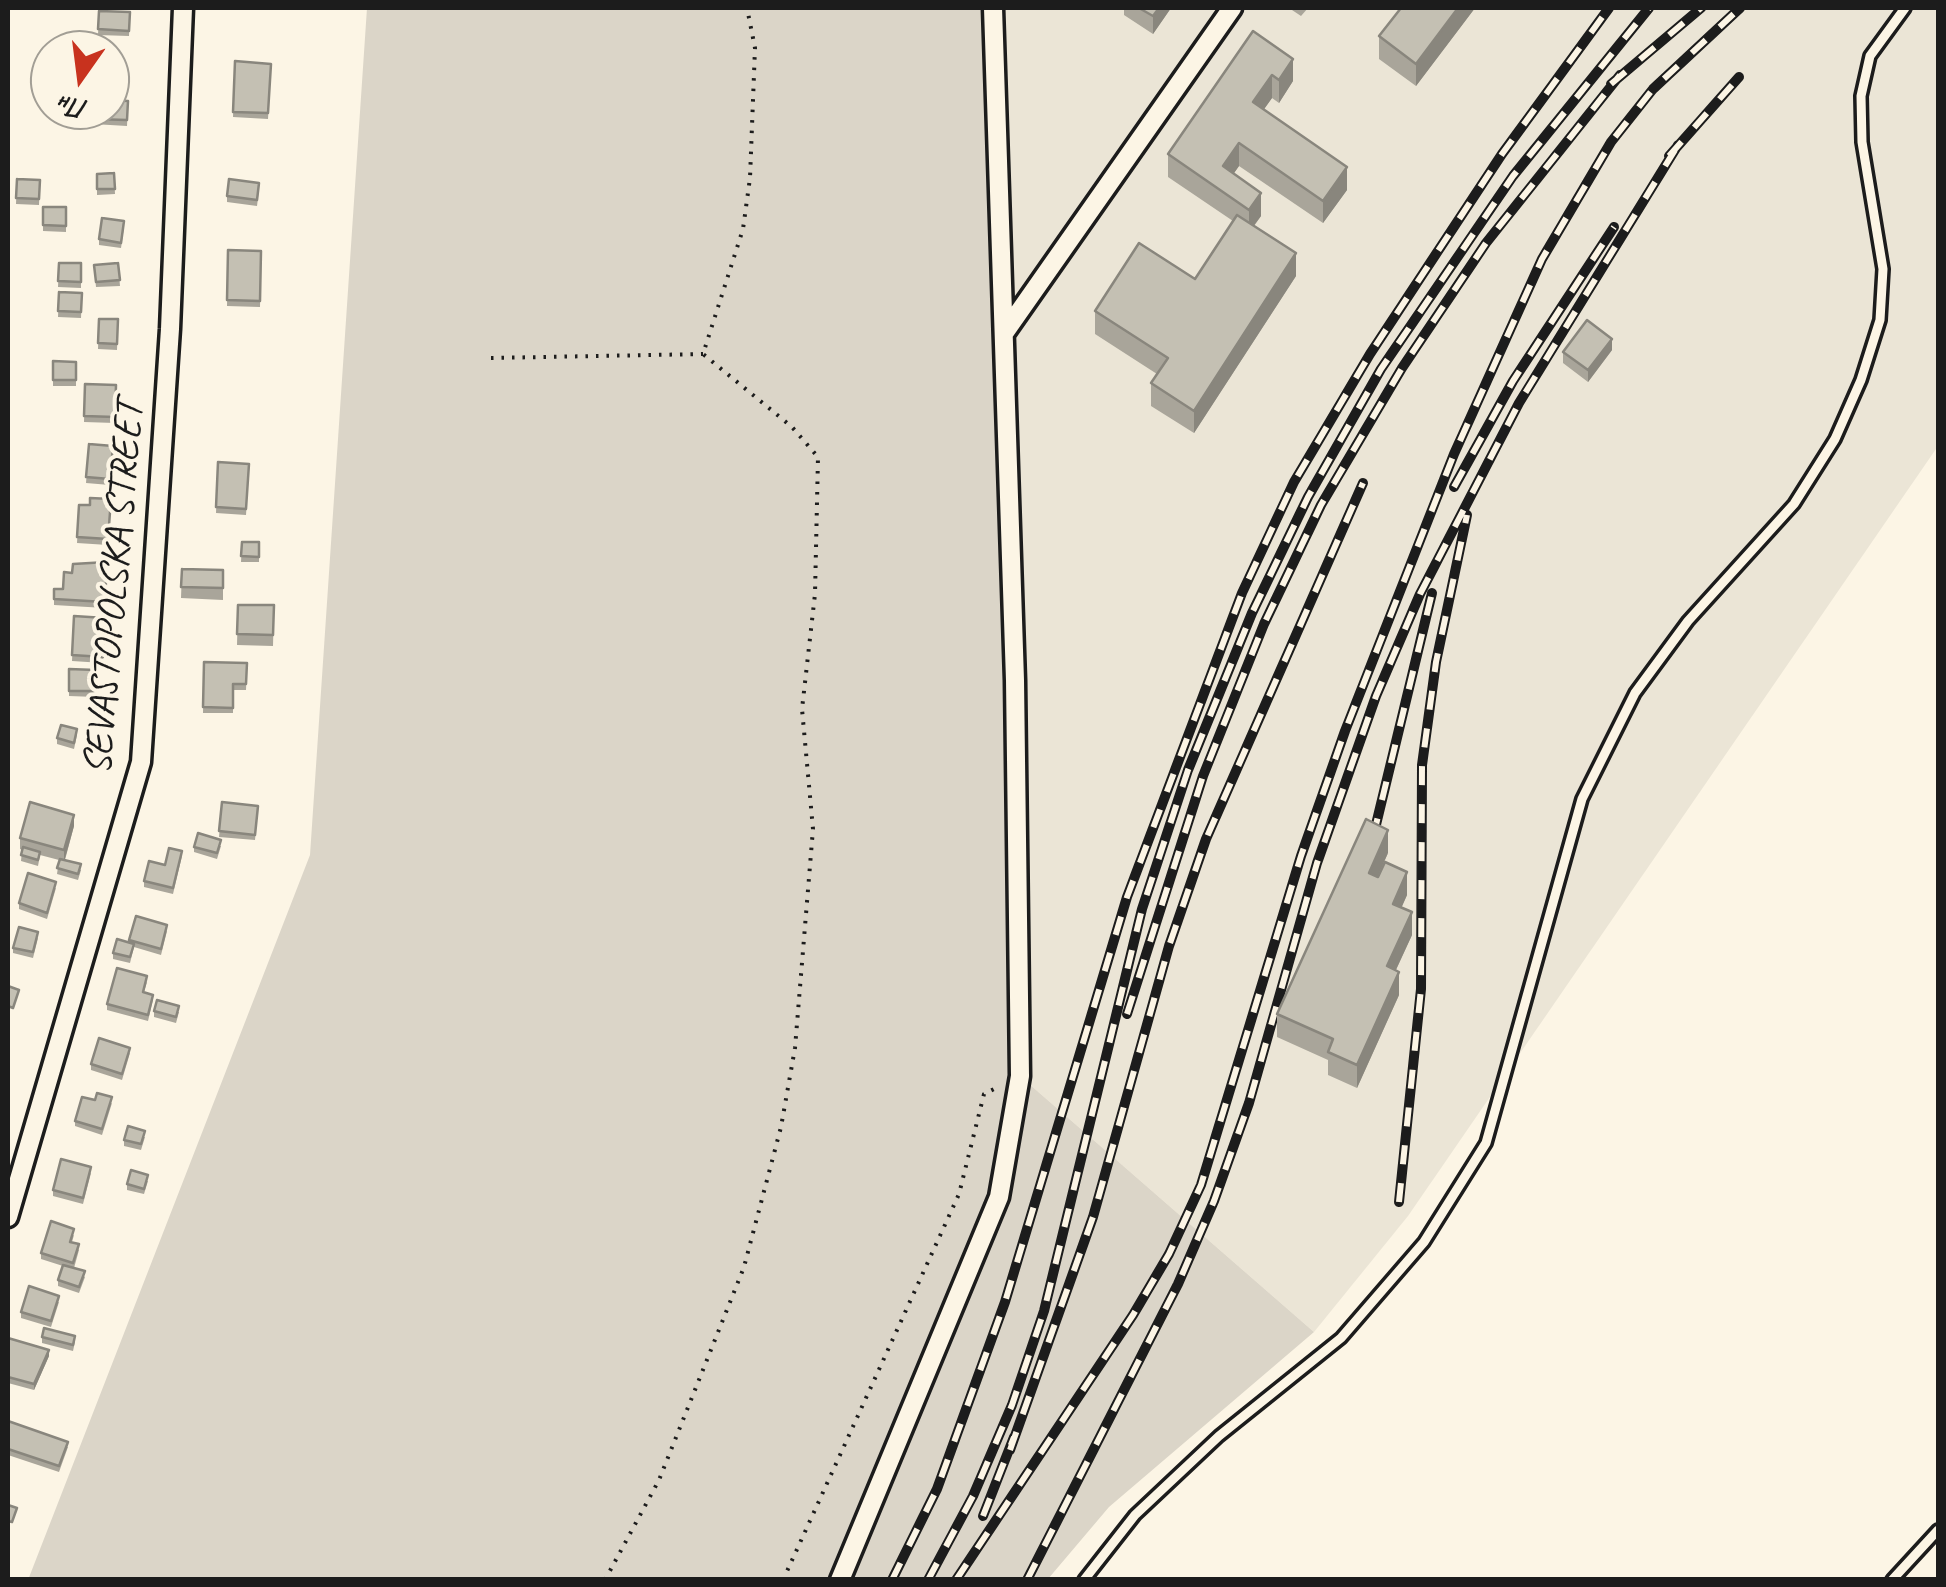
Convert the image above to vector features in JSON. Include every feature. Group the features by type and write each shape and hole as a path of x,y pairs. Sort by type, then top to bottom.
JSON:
{"street":[{"path":"840,1580 999,1197 1020,1076 1005,332 993,8"},
{"path":"1005,332 1232,8"},
{"name":"SEVASTOPOLSKA STREET","path":"8,1217 141,762 170,329 179,11"}],"lane":[{"path":"1084,1580 1136,1514 1219,1436 1341,1338 1424,1242 1486,1144 1582,799 1635,693 1688,621 1794,504 1835,440 1861,380 1880,320 1883,270 1862,142 1861,96 1870,56 1905,8"},
{"path":"1892,1580 1938,1530"}],"path":[{"path":"703,354 744,229 755,48 747,8"},
{"path":"490,358 703,354 792,427 818,458 816,594 802,709 814,829 795,1048 780,1127 744,1266 659,1480 605,1580"},
{"path":"783,1580 959,1194 984,1094 1020,1076"}],"shaded area":[{"path":"367,8 993,8 1020,1076 1314,1332 1109,1507 1048,1579 28,1580 310,855"},
{"path":"998,8 1938,8 1938,446 1408,1216 1314,1332 1020,1076"}],"building":[{"path":"1139,8 1159,8 1153,16"},
{"path":"1401,8 1458,8 1416,64 1379,36"},
{"path":"99,11 130,12 129,30 98,29"},
{"path":"1253,31 1293,59 1279,80 1272,75 1253,102 1347,167 1323,201 1239,143 1223,166 1261,193 1249,210 1168,154"},
{"path":"235,61 271,64 268,113 233,112"},
{"path":"114,173 115,189 97,189 97,174"},
{"path":"17,179 40,180 39,199 16,198"},
{"path":"229,179 259,183 257,200 227,196"},
{"path":"43,207 66,207 66,226 43,225"},
{"path":"1237,215 1296,253 1194,411 1151,383 1168,358 1095,311 1139,243 1195,279"},
{"path":"102,218 124,221 121,243 99,239"},
{"path":"228,250 261,251 260,301 227,300"},
{"path":"59,263 81,263 81,282 58,281"},
{"path":"118,263 120,280 96,282 94,265"},
{"path":"59,292 82,293 81,312 58,311"},
{"path":"99,319 118,319 117,344 98,343"},
{"path":"1587,320 1612,339 1588,370 1563,352"},
{"path":"53,361 76,362 76,380 53,380"},
{"path":"85,384 116,385 115,417 84,416"},
{"path":"89,444 113,446 110,479 86,477"},
{"path":"218,462 249,464 246,509 216,507"},
{"path":"90,498 111,499 108,539 77,537 79,505 90,505"},
{"path":"242,542 259,542 259,557 241,556"},
{"path":"107,562 105,602 54,599 54,589 63,589 64,572 72,573 73,564"},
{"path":"182,569 223,570 223,588 181,587"},
{"path":"238,605 274,605 273,635 237,634"},
{"path":"74,616 105,618 103,657 72,655"},
{"path":"204,662 247,663 246,684 233,684 233,708 203,707"},
{"path":"69,669 96,670 96,691 69,691"},
{"path":"61,725 77,729 74,743 57,738"},
{"path":"30,802 74,815 64,850 20,838"},
{"path":"222,802 258,806 255,835 219,831"},
{"path":"1366,819 1388,830 1369,873 1378,877 1385,862 1407,872 1393,904 1412,912 1387,966 1399,972 1357,1065 1328,1052 1333,1039 1277,1014"},
{"path":"198,833 221,840 217,853 194,847"},
{"path":"23,847 40,852 38,860 21,855"},
{"path":"169,848 182,851 173,888 144,881 149,861 165,865"},
{"path":"60,859 81,864 78,874 57,868"},
{"path":"28,873 56,882 47,913 19,903"},
{"path":"136,916 167,925 161,949 129,940"},
{"path":"19,927 38,932 33,952 13,948"},
{"path":"117,939 134,944 130,957 113,953"},
{"path":"117,968 147,976 143,992 153,995 148,1015 107,1004"},
{"path":"8,986 19,990 13,1008 8,1006"},
{"path":"157,1000 179,1006 176,1017 154,1011"},
{"path":"99,1038 130,1048 122,1074 91,1064"},
{"path":"97,1093 112,1097 102,1129 75,1121 82,1097 95,1100"},
{"path":"128,1126 145,1131 141,1144 124,1140"},
{"path":"61,1159 91,1167 83,1198 53,1190"},
{"path":"131,1170 148,1175 144,1189 127,1184"},
{"path":"51,1221 74,1229 70,1242 79,1244 73,1263 41,1253"},
{"path":"63,1265 85,1271 79,1287 58,1280"},
{"path":"29,1286 59,1296 51,1321 21,1312"},
{"path":"44,1328 75,1336 73,1345 42,1337"},
{"path":"8,1338 49,1350 34,1384 8,1377"},
{"path":"8,1421 68,1442 59,1466 8,1449"},
{"path":"8,1505 17,1508 12,1522 8,1521"}],"railway":[{"path":"892,1580 937,1489 1005,1302 1127,897 1242,593 1294,482 1370,354 1502,154 1609,8"},
{"path":"928,1580 973,1496 1012,1405 1044,1311 1142,909 1188,770 1252,613 1308,497 1381,369 1513,176 1649,8"},
{"path":"1611,84 1701,8"},
{"path":"956,1580 1133,1315 1169,1254 1201,1185 1301,856 1345,731 1454,454 1542,259 1611,142 1653,89 1740,8"},
{"path":"1127,1014 1203,776 1264,624 1321,505 1402,368 1486,243 1620,75"},
{"path":"1669,156 1739,77"},
{"path":"1027,1580 1178,1284 1214,1201 1249,1103 1317,863 1376,696 1420,594 1519,403 1678,145"},
{"path":"1454,487 1513,381 1614,227"},
{"path":"1010,1450 1093,1217 1169,946 1206,839 1363,483"},
{"path":"1399,1202 1421,989 1422,765 1436,662 1467,515"},
{"path":"1373,837 1432,593"},
{"path":"983,1516 1014,1437"}]}
